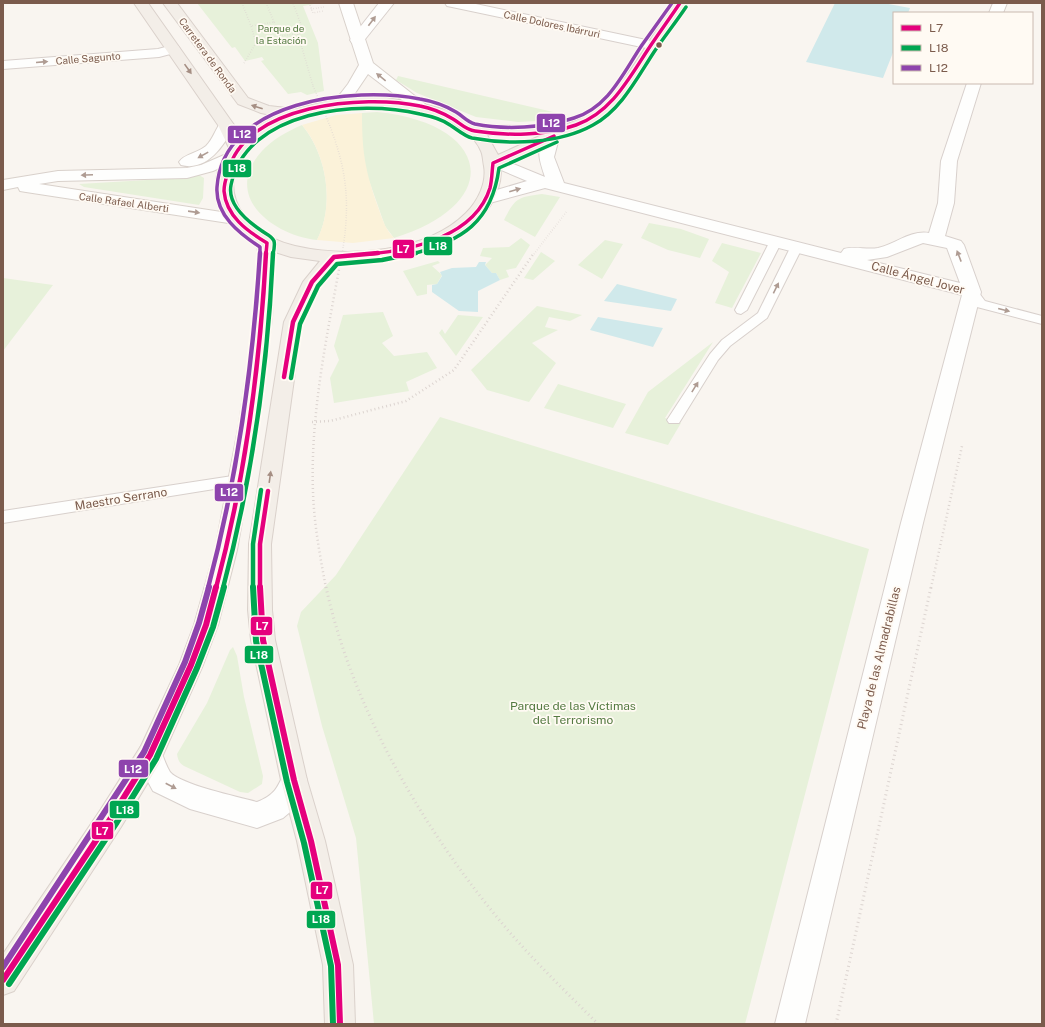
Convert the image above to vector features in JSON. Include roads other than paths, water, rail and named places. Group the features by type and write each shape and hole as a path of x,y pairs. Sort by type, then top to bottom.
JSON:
{"main road":[{"path":"141,3 226,125 235,153"},
{"name":"Carretera de Ronda","path":"170,3 243,101 266,110 295,114"},
{"path":"494,162 551,138 593,118 612,101 680,3"},
{"path":"385,101 420,106 449,116 472,130 487,146 494,162 492,184 486,199 470,219 458,228 427,243 392,252 364,256 334,257 290,251 267,243 250,232 235,219 228,206 224,192 226,171 235,153 258,132 278,120 342,102 385,101"},
{"path":"472,130 524,132 577,125"},
{"path":"3,980 111,818 150,755 191,665 206,625 226,550 249,424 263,318 267,243"},
{"path":"334,257 312,282 292,322 260,544 260,610 264,640 294,780 311,841 338,965 340,1024"}],"street":[{"path":"346,3 366,65 420,106"},
{"path":"357,40 378,12 387,3"},
{"name":"Calle Dolores Ibárruri","path":"452,3 651,45"},
{"name":"Calle Sagunto","path":"3,65 159,53 173,49"},
{"path":"342,102 355,85 366,65"},
{"path":"936,239 946,203 949,161 974,84"},
{"name":"Calle Rafael Alberti","path":"117,174 177,165 200,157 216,146 226,125"},
{"path":"551,138 546,157 551,184"},
{"name":"Calle Rafael Alberti","path":"8,184 58,176 187,173 207,168 235,153"},
{"name":"Calle Ángel Jover","path":"494,162 551,184 972,292"},
{"name":"Calle Rafael Alberti","path":"8,184 235,219"},
{"name":"Calle Ángel Jover","path":"486,199 518,189 551,184"},
{"name":"Calle Ángel Jover","path":"830,255 849,253 881,253 921,238 936,239 955,245 972,292"},
{"name":"Playa de las Almadrabillas","path":"790,1024 912,523 972,292"},
{"path":"150,755 154,769 162,782 190,796 256,815 273,809 287,798 294,780"}],"lane":[{"path":"741,310 776,241"},
{"path":"674,420 714,357 726,343 763,315 797,246"},
{"path":"972,292 1042,310"},
{"path":"972,292 981,304 985,306 1042,320"},
{"name":"Maestro Serrano","path":"3,517 239,480"}],"water":[{"path":"835,3 883,3 910,8 908,12 893,12 893,53 883,78 806,62"},
{"path":"479,262 486,262 485,265 492,273 496,273 500,280 478,291 478,312 459,311 432,292 432,285 437,284 442,276 440,272 452,268 476,267"},
{"path":"617,284 677,299 671,311 604,301"},
{"path":"598,317 663,328 653,347 590,330"}],"park label":[{"name":"Parque de la Estación","path":"281,34"},
{"name":"Parque de las Víctimas del Terrorismo","path":"573,713"}]}
